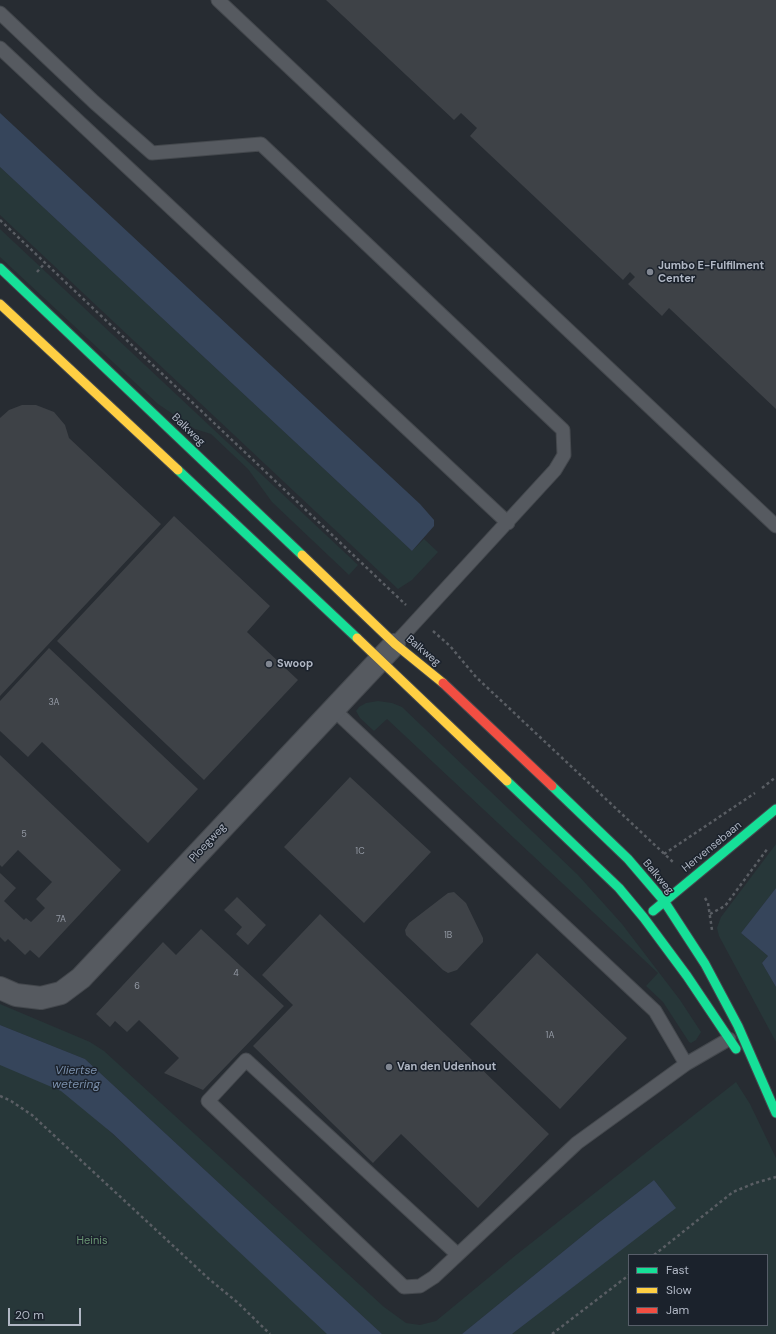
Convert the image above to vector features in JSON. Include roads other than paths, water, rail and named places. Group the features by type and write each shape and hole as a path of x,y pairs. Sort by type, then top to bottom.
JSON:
{"street":[{"name":"Balkweg","path":"0,268 395,644 455,693 628,859 664,901 705,964 738,1026 776,1113"},
{"path":"1,308 21,288"},
{"name":"Balkweg","path":"1,308 380,659 607,877 644,918 687,976 769,1099"},
{"name":"Ploegweg","path":"0,988 16,995 41,998 61,993 81,978 395,644"},
{"name":"Hervensebaan","path":"644,918 776,809"}],"lane":[{"path":"218,0 776,526"},
{"path":"0,13 94,102 152,153 261,144 563,430 564,455 556,470 395,644"},
{"path":"0,48 508,523"},
{"path":"333,709 655,1011 686,1064"},
{"path":"457,1254 246,1060 208,1101 404,1286 420,1286 434,1277 577,1143 686,1064 729,1039"}],"water":[{"path":"0,113 420,504 434,520 434,526 412,551 0,167"},
{"path":"776,888 776,987 762,963 768,956 741,933"},
{"name":"Vliertse wetering","path":"0,1025 85,1059 382,1334 327,1334 112,1133 61,1091 0,1065"},
{"path":"654,1180 676,1208 512,1334 462,1334 597,1224"}],"place":[{"name":"Jumbo E-Fulfilment Center","path":"650,272"},
{"name":"Swoop","path":"269,664"},
{"name":"Van den Udenhout","path":"389,1067"}],"park label":[{"name":"Heinis","path":"92,1241"}]}
